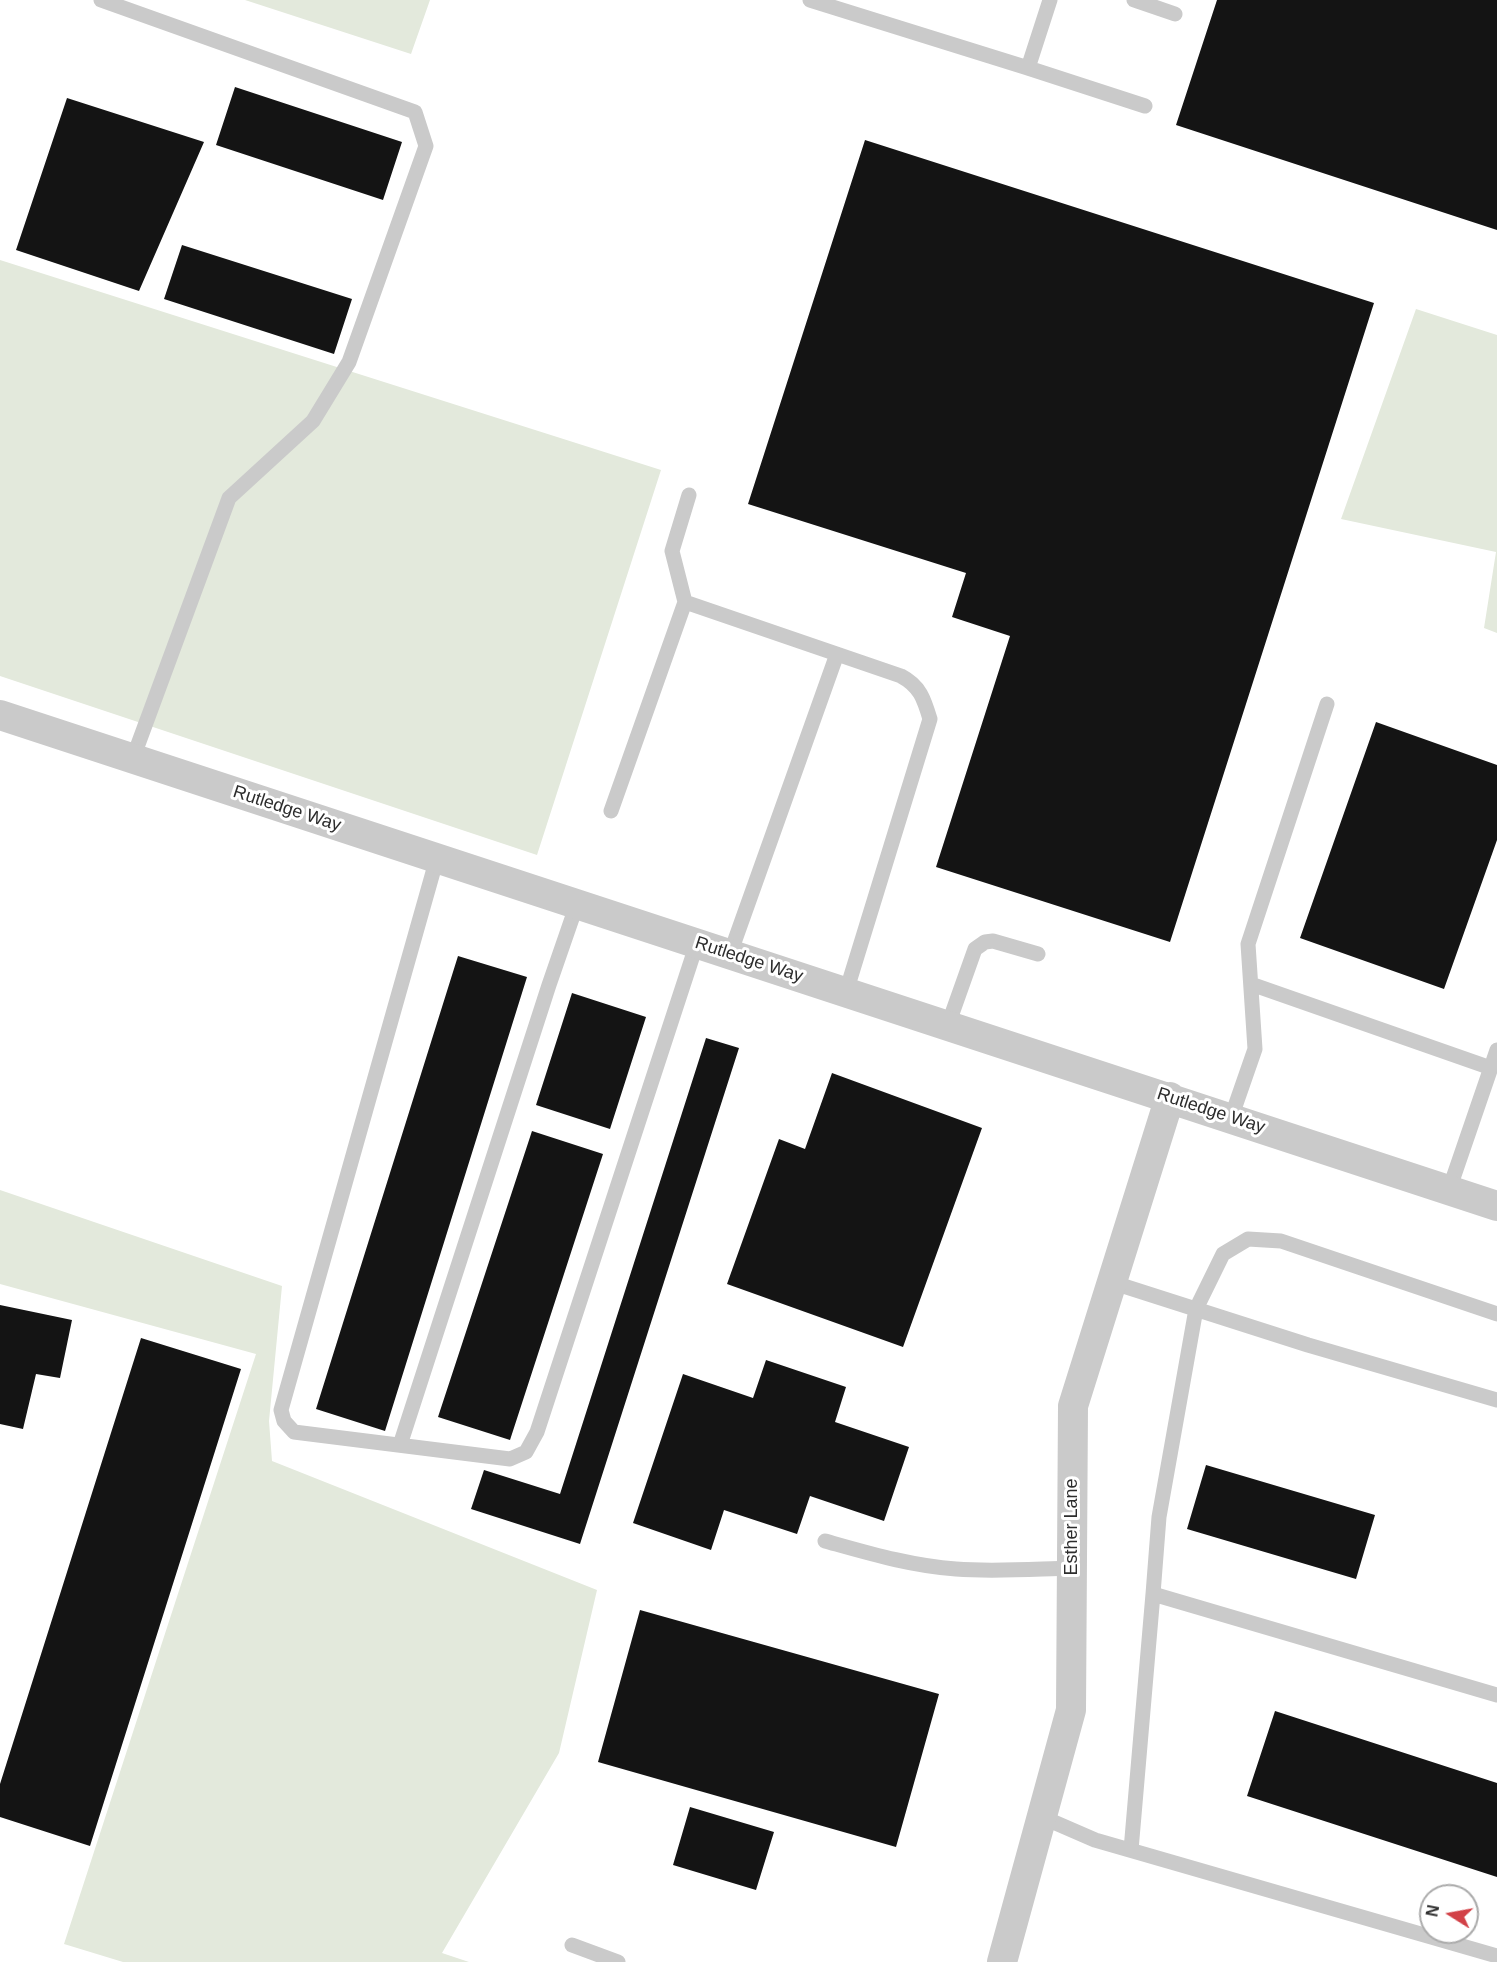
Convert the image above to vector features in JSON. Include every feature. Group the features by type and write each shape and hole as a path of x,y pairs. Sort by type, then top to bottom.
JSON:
{"street":[{"name":"Rutledge Way","path":"0,715 1497,1206"},
{"name":"Esther Lane","path":"1002,1962 1071,1710 1072,1406 1170,1097"}],"lane":[{"path":"100,0 415,112 426,146 349,363 313,421 229,498 133,759"},
{"path":"810,0 1144,106"},
{"path":"1028,69 1050,0"},
{"path":"1134,0 1175,14"},
{"path":"610,811 685,602 672,551 689,495"},
{"path":"685,602 901,676 913,682 925,701 930,719 846,992"},
{"path":"730,954 837,654"},
{"path":"1231,1118 1255,1049 1248,944 1328,704"},
{"path":"437,858 282,1410 284,1421 294,1432 510,1459 526,1452 537,1432 697,943"},
{"path":"400,1445 577,904"},
{"path":"948,1025 975,949 993,940 1038,954"},
{"path":"1251,984 1491,1068"},
{"path":"1449,1190 1497,1050"},
{"path":"1131,1850 1159,1517 1196,1309 1224,1254 1248,1239 1281,1241 1497,1314"},
{"path":"1112,1282 1308,1346 1497,1400"},
{"path":"825,1541 884,1558 955,1569 1071,1568"},
{"path":"1153,1594 1497,1695"},
{"path":"1042,1817 1095,1840 1497,1956"},
{"path":"572,1945 618,1962"}],"shaded area":[{"path":"245,0 430,0 411,54"},
{"path":"0,260 661,470 537,855 0,676"},
{"path":"1416,309 1497,335 1497,633 1484,628 1496,552 1341,519"},
{"path":"0,1190 282,1286 269,1421 272,1461 597,1590 559,1753 442,1953 469,1962 123,1962 64,1944 256,1354 0,1284"}],"building":[{"path":"1217,0 1497,0 1497,230 1176,125"},
{"path":"235,87 402,142 383,200 216,145"},
{"path":"67,98 204,142 139,291 16,250"},
{"path":"865,140 1374,303 1170,942 936,867 1010,636 952,617 966,573 748,504"},
{"path":"182,245 352,299 334,354 164,299"},
{"path":"1376,722 1497,765 1497,840 1444,989 1300,938"},
{"path":"458,956 527,977 385,1431 316,1409"},
{"path":"572,993 646,1017 610,1129 536,1105"},
{"path":"706,1038 739,1048 580,1544 471,1509 484,1470 560,1494"},
{"path":"832,1073 982,1128 903,1347 727,1284 779,1139 805,1149"},
{"path":"532,1131 603,1154 510,1440 438,1417"},
{"path":"0,1305 72,1320 60,1378 36,1374 23,1429 0,1424"},
{"path":"141,1338 241,1369 90,1846 0,1817 0,1784"},
{"path":"766,1360 846,1387 835,1422 909,1447 884,1521 810,1496 797,1534 724,1510 711,1550 633,1523 683,1374 753,1398"},
{"path":"1206,1465 1375,1515 1356,1579 1187,1529"},
{"path":"640,1610 939,1694 896,1847 598,1762"},
{"path":"1275,1711 1497,1783 1497,1877 1247,1796"},
{"path":"690,1807 774,1832 756,1890 673,1865"}]}
